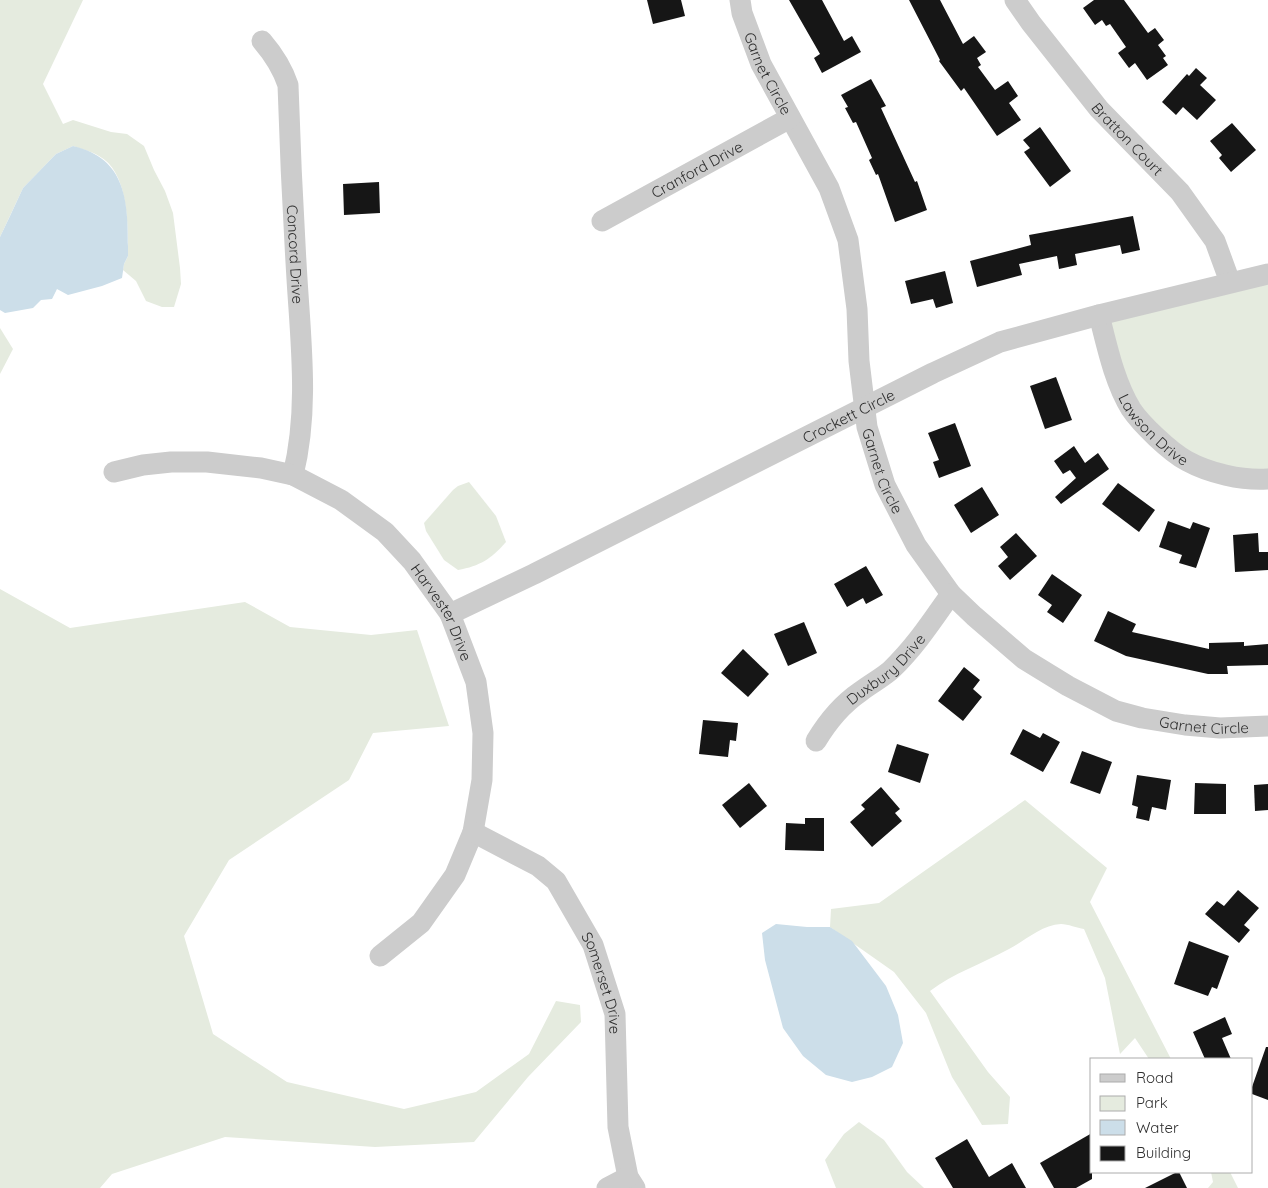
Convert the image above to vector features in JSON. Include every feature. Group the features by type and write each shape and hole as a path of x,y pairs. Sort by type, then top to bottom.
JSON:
{"street":[{"name":"Garnet Circle","path":"740,0 742,13 761,64 829,188 848,240 857,309 859,362 864,408 867,427 887,489 916,545 951,594 1024,659 1068,686 1116,710 1142,718 1186,725 1220,728 1268,726"},
{"name":"Bratton Court","path":"1015,0 1030,22 1099,109 1180,192 1215,241 1230,282"},
{"name":"Concord Drive","path":"262,41 276,57 288,85 292,209 303,381 301,436 293,475"},
{"name":"Cranford Drive","path":"602,221 790,118"},
{"name":"Crockett Circle","path":"450,614 534,574 933,373 1000,342 1099,315 1268,274"},
{"name":"Lawson Drive","path":"1099,315 1109,357 1131,410 1156,437 1187,462 1220,473 1257,480 1268,479"},
{"name":"Harvester Drive","path":"114,472 143,465 170,462 207,462 261,468 293,475 340,500 385,532 412,561 450,614 476,682 483,733 482,780 473,832 455,875 421,923 380,956"},
{"name":"Duxbury Drive","path":"816,741 827,722 842,707 858,693 889,672 912,650 951,594"},
{"name":"Somerset Drive","path":"473,832 538,866 556,881 594,945 615,1014 618,1126 631,1183"},
{"path":"607,1188 631,1183"}],"green space":[{"path":"0,0 83,0 43,84 63,124 73,120 111,132 127,134 144,146 173,213 181,284 174,307 162,307 146,301 136,281 123,270 128,256 125,201 116,174 109,164 93,153 73,146 56,154 23,188 0,237"},
{"path":"1268,274 1268,479 1220,473 1131,410 1099,315"},
{"path":"0,328 13,349 0,374"},
{"path":"469,482 496,516 506,542 485,561 458,570 444,560 426,531 424,523 453,490"},
{"path":"0,589 70,628 245,602 290,627 371,635 417,630 449,726 373,733 349,780 229,860 184,936 213,1034 287,1082 404,1109 476,1092 529,1054 556,1001 580,1005 581,1022 528,1077 474,1142 375,1147 225,1137 112,1174 100,1188 0,1188"},
{"path":"1025,800 1107,868 1090,902 1170,1058 1148,1058 1135,1038 1120,1054 1105,978 1084,929 1061,924 1047,927 1015,946 948,979 930,991 988,1072 1010,1097 1008,1124 982,1125 952,1077 926,1013 894,972 830,927 831,909 879,903"},
{"path":"859,1122 884,1140 907,1172 924,1188 836,1188 825,1160 844,1134"},
{"path":"1211,1173 1230,1173 1238,1188 1208,1188 1213,1182"}],"water":[{"path":"73,146 92,152 106,162 122,188 126,204 128,256 124,264 122,278 102,286 68,295 57,289 52,299 41,300 33,308 5,313 0,310 0,237 23,188 56,154"},
{"path":"776,924 830,927 852,941 886,986 898,1015 903,1043 892,1067 872,1077 852,1082 826,1075 803,1056 783,1028 765,960 762,933"}],"building":[{"path":"647,0 681,0 685,16 653,24"},
{"path":"789,0 822,0 844,41 852,36 861,52 822,73 814,58 820,54"},
{"path":"909,0 940,0 963,44 974,36 986,52 977,58 981,65 978,67 995,90 1008,81 1018,96 1009,103 1021,120 997,136 964,88 961,91 939,61"},
{"path":"1094,0 1124,0 1148,33 1155,28 1164,40 1158,45 1166,56 1163,58 1168,65 1147,80 1135,63 1129,68 1118,53 1126,47 1110,24 1106,26 1102,20 1095,25 1083,8"},
{"path":"1196,68 1207,78 1200,85 1216,100 1197,120 1183,107 1176,115 1162,102 1187,74 1189,76"},
{"path":"871,79 886,106 881,108 915,182 917,181 927,210 895,222 878,174 876,175 869,160 872,158 856,122 853,123 845,108 848,107 841,95"},
{"path":"1232,123 1256,150 1231,172 1219,158 1222,155 1210,141"},
{"path":"1040,127 1071,171 1050,187 1024,152 1030,148 1023,140"},
{"path":"379,182 380,213 344,215 343,184"},
{"path":"1133,216 1140,250 1122,254 1120,245 1075,254 1077,265 1059,269 1057,256 1019,264 1022,275 977,287 970,261 1031,245 1029,235"},
{"path":"945,271 953,303 936,308 933,299 911,304 905,281"},
{"path":"1056,377 1072,420 1045,429 1030,386"},
{"path":"955,423 971,466 939,478 933,462 939,460 928,433"},
{"path":"1074,446 1085,463 1098,453 1109,469 1061,504 1055,497 1076,478 1070,470 1063,474 1054,461"},
{"path":"1118,483 1155,510 1139,532 1102,504"},
{"path":"982,487 999,515 971,533 954,505"},
{"path":"1168,521 1190,529 1193,522 1210,528 1196,568 1179,563 1182,555 1159,547"},
{"path":"1016,533 1037,556 1010,580 998,566 1008,557 1000,547"},
{"path":"1258,533 1259,552 1268,552 1268,570 1235,572 1233,535"},
{"path":"866,566 883,595 866,604 863,598 847,607 834,584"},
{"path":"1052,574 1082,595 1063,623 1047,612 1052,605 1038,595"},
{"path":"1108,611 1136,624 1132,632 1209,649 1209,643 1244,642 1244,646 1268,644 1268,665 1227,666 1228,674 1208,674 1126,656 1094,641"},
{"path":"804,622 817,653 788,666 774,634"},
{"path":"743,649 769,674 748,697 721,673"},
{"path":"964,667 980,680 973,689 982,697 963,721 938,701"},
{"path":"703,720 738,723 736,741 730,740 728,757 699,754"},
{"path":"1023,729 1040,738 1043,733 1060,742 1043,772 1010,754"},
{"path":"897,744 929,754 920,783 888,772"},
{"path":"1082,751 1112,762 1100,794 1070,783"},
{"path":"1137,775 1171,780 1166,810 1152,807 1149,821 1136,818 1138,807 1132,805"},
{"path":"749,783 767,806 740,828 722,805"},
{"path":"1195,783 1226,784 1226,814 1194,814"},
{"path":"1268,784 1268,810 1255,811 1254,785"},
{"path":"881,787 900,809 895,813 902,821 872,847 850,822 865,809 861,805"},
{"path":"805,818 824,818 824,851 785,850 786,823 805,824"},
{"path":"1238,890 1259,908 1244,925 1250,930 1239,943 1205,914 1217,901 1224,906"},
{"path":"1189,941 1229,956 1217,989 1212,987 1208,996 1174,984"},
{"path":"1225,1017 1232,1034 1222,1038 1231,1058 1205,1058 1193,1032"},
{"path":"1266,1047 1268,1047 1268,1100 1253,1094 1253,1084"},
{"path":"1090,1134 1090,1173 1092,1173 1092,1179 1076,1188 1054,1188 1040,1163"},
{"path":"967,1139 989,1177 1012,1163 1026,1188 953,1188 935,1158"},
{"path":"1175,1173 1180,1173 1187,1188 1145,1188"}]}
